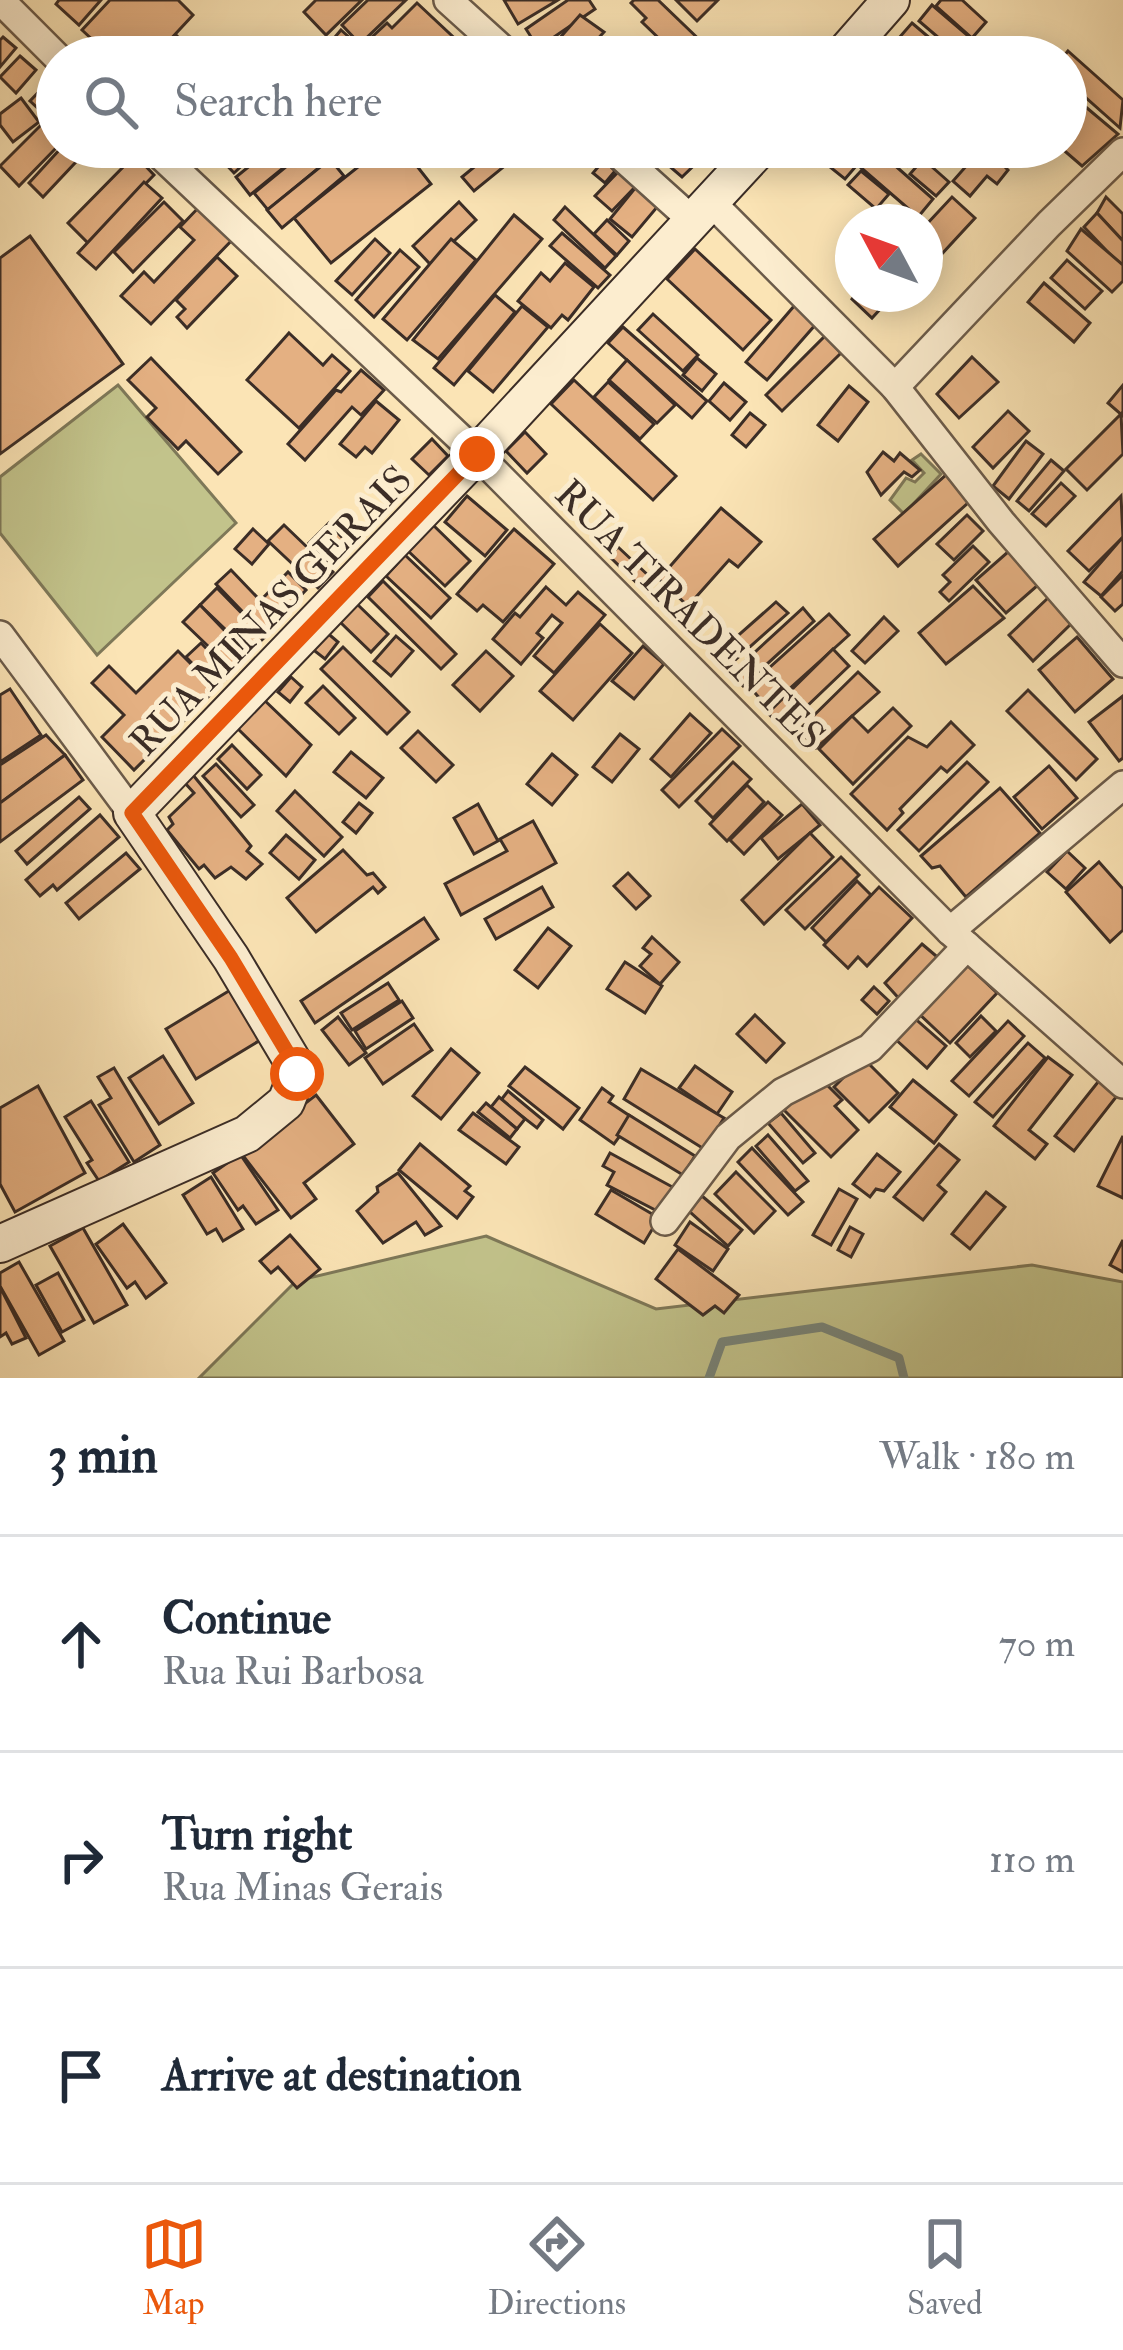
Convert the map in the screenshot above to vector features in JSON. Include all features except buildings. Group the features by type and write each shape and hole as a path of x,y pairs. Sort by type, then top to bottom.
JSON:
{"street":[{"path":"0,0 36,36"},
{"path":"448,0 488,36"},
{"path":"859,36 891,0"},
{"path":"895,387 1123,152"},
{"name":"RUA TIRADENTES","path":"174,168 477,454 958,938 1123,1084"},
{"path":"640,168 702,212 895,387 1001,522 1123,663"},
{"name":"RUA MINAS GERAIS","path":"132,813 477,454 742,168"},
{"path":"0,635 132,813 231,958 297,1074 294,1088 271,1117 247,1134 0,1244"},
{"path":"665,1221 728,1137 782,1093 870,1048 958,938 1123,785"}],"green space":[{"path":"118,385 236,523 97,655 0,533 0,477"},
{"path":"921,454 941,474 904,514 890,500 906,478 915,482 924,473 912,460"},
{"path":"486,1236 656,1309 1032,1265 1123,1282 1123,1378 199,1378 296,1281"}],"waterway":[{"path":"709,1378 722,1342 822,1327 899,1358 904,1378"}],"route":[{"path":"297,1074 231,958 132,813 477,454"}]}
